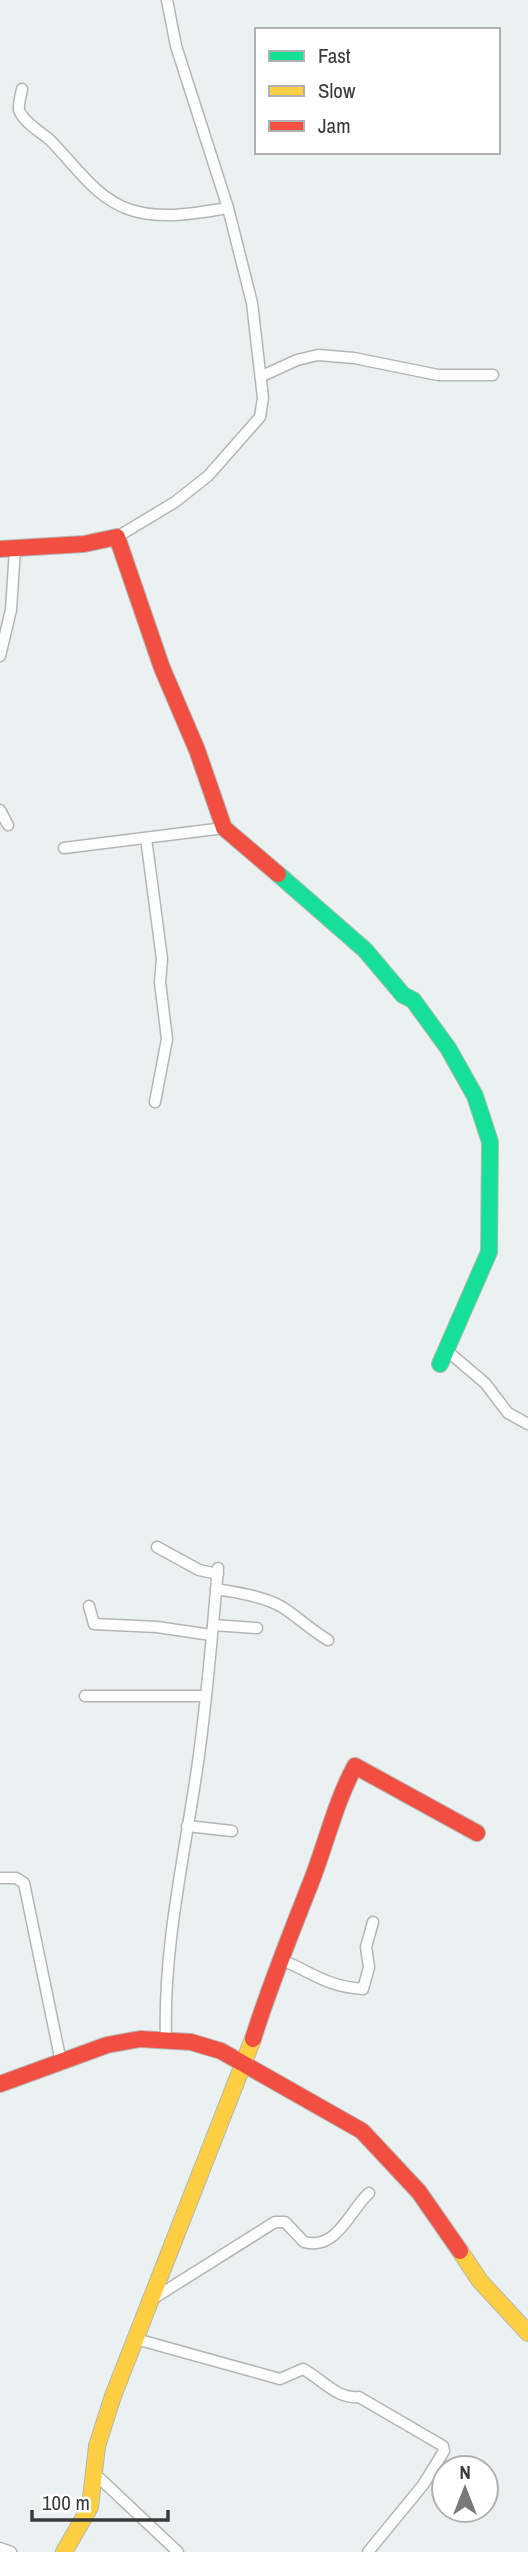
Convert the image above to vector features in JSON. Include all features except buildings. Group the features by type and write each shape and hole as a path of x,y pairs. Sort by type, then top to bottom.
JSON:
{"street":[{"path":"0,656 11,610 7,549 84,544 117,537 175,502 208,476 260,417 262,376 252,303 228,208 176,46 167,0"},
{"path":"22,89 18,108 23,117 105,196 129,209 153,215 189,214 228,208"},
{"path":"262,376 297,360 318,355 354,358 438,375 494,375"},
{"path":"117,537 162,668 197,750 224,828 324,912 365,950 402,995 413,1000 448,1048 475,1097 490,1142 489,1252 443,1357 485,1383 508,1413 528,1424"},
{"path":"0,810 8,825"},
{"path":"64,848 224,828"},
{"path":"146,838 162,959 160,982 167,1039 155,1102"},
{"path":"157,1547 200,1570 218,1571 197,1769 164,2003 166,2039"},
{"path":"216,1589 262,1599 282,1608 328,1640"},
{"path":"89,1606 94,1624 212,1630 257,1628"},
{"path":"85,1696 205,1696"},
{"path":"64,2552 84,2522 103,2424 149,2301 244,2066 279,1959 313,1876 343,1788 355,1766 477,1832"},
{"path":"187,1826 232,1831"},
{"path":"0,1878 16,1878 24,1883 61,2062"},
{"path":"279,1959 301,1968 326,1984 363,1989 369,1967 366,1947 373,1922"},
{"path":"0,2084 107,2045 140,2039 191,2042 221,2051 362,2131 419,2192 480,2281 528,2333"},
{"path":"149,2301 275,2222 285,2222 303,2242 318,2242 328,2238 350,2221 369,2193"},
{"path":"136,2339 280,2379 303,2369 324,2380 332,2390 346,2397 359,2397 443,2446 444,2451 423,2485 368,2552"},
{"path":"94,2473 178,2552"},
{"path":"0,2548 11,2552"}],"traffic: fast":[{"path":"278,874 365,950 403,995 413,1000 448,1048 475,1096 490,1142 489,1252 440,1364"}],"traffic: slow":[{"path":"64,2552 90,2507 97,2446 113,2396 253,2039"},
{"path":"460,2251 480,2281 528,2333"}],"traffic: jam":[{"path":"0,549 84,544 117,537 162,668 197,750 224,828 278,874"},
{"path":"253,2039 337,1807 355,1766 477,1833"},
{"path":"0,2084 107,2045 140,2039 191,2042 221,2051 362,2131 419,2192 460,2251"}]}
